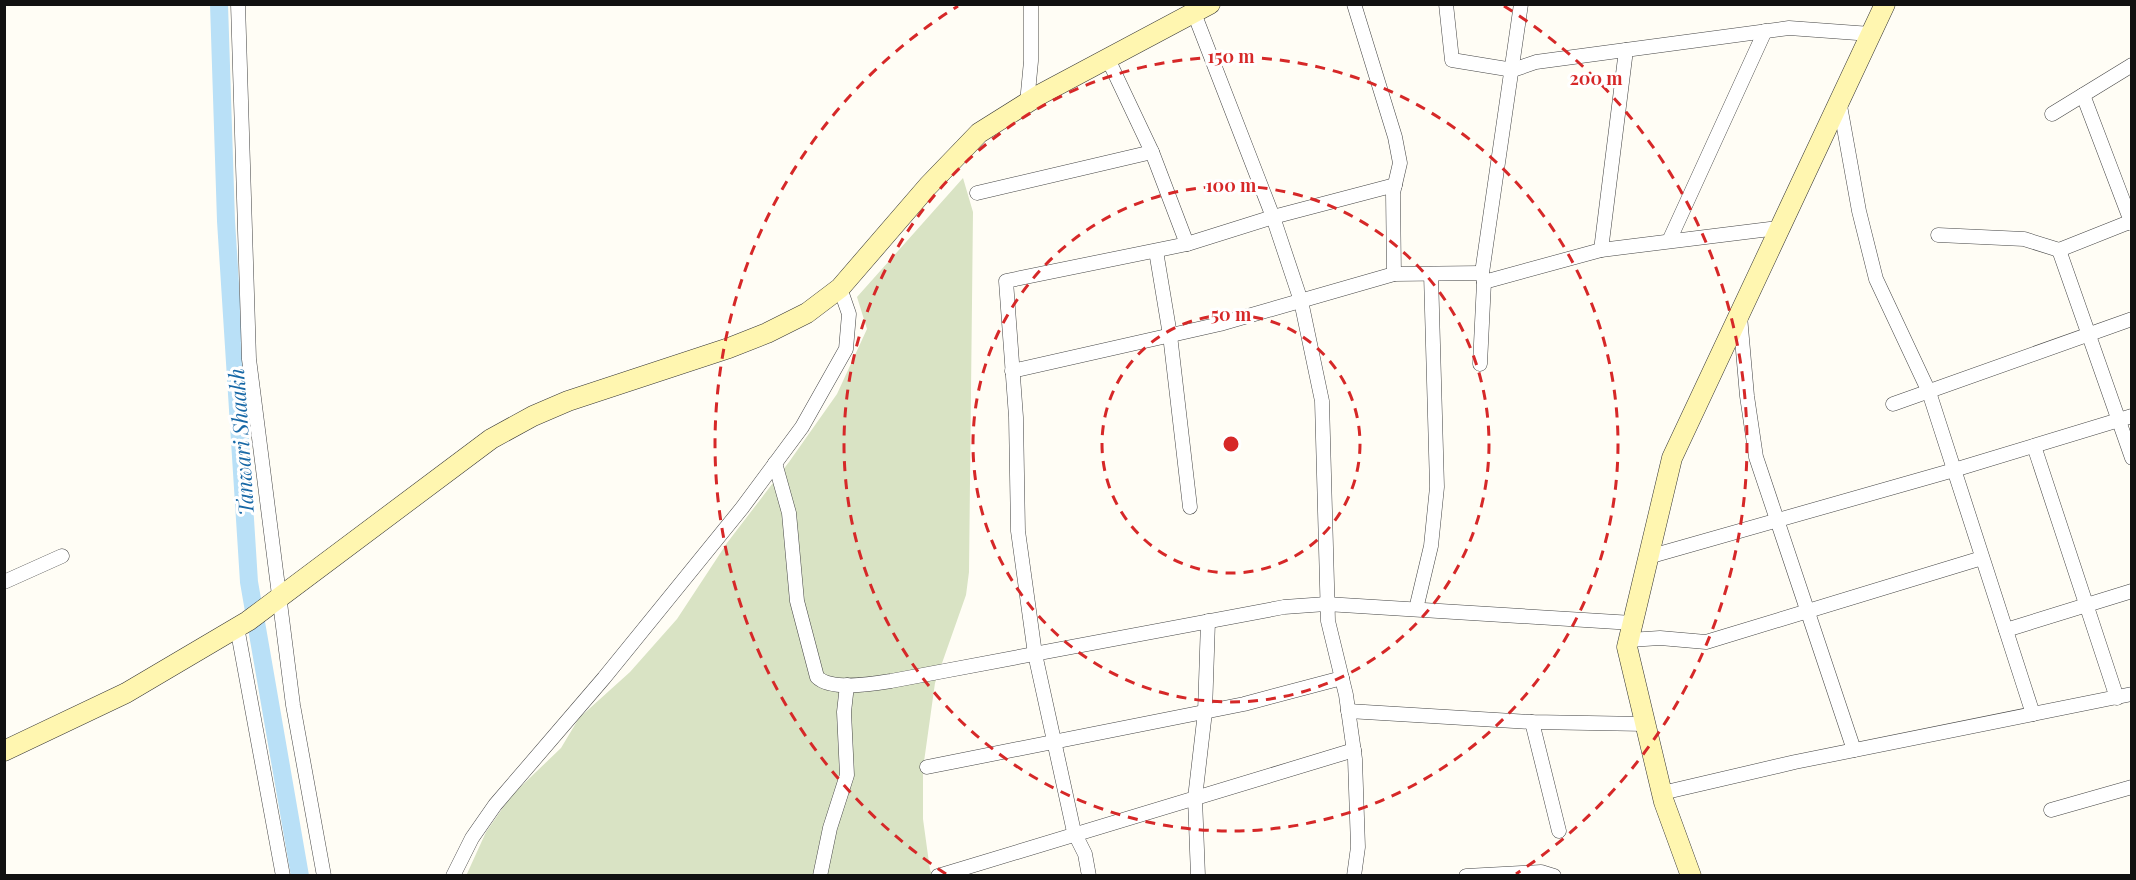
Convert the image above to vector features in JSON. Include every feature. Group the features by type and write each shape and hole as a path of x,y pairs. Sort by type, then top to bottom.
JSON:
{"street":[{"path":"238,4 249,359 274,600 324,876"},
{"path":"1027,103 1031,61 1031,4"},
{"path":"1354,4 1395,137 1400,164 1395,184 1394,274"},
{"path":"1446,4 1452,60 1513,70 1536,62 1789,28 1871,34"},
{"path":"1480,364 1483,277 1521,4"},
{"path":"1691,876 1662,793 1627,647 1672,458 1885,4"},
{"path":"4,752 126,693 243,624 491,438 568,401 767,333 824,302 840,288 959,152 979,133 1027,103 1205,7 1301,301 1322,401 1326,604 1342,678 1353,750 1358,848 1354,876"},
{"path":"1669,241 1765,31"},
{"path":"1601,250 1626,50"},
{"path":"1108,58 1152,152 1187,244"},
{"path":"2052,114 2132,65"},
{"path":"1938,235 2024,239 2059,250 2131,222 2083,95"},
{"path":"1839,100 1859,212 1876,279 1929,392 2033,714"},
{"path":"977,193 1152,152"},
{"path":"1089,876 1085,854 1076,834 1035,654 1018,531 1016,417 1006,280 1187,244 1273,217 1395,184"},
{"path":"1012,371 1170,335 1394,274 1483,277 1601,250 1778,228"},
{"path":"2059,250 2090,334 2125,418 2132,458"},
{"path":"1156,251 1170,335 1190,507"},
{"path":"1416,609 1431,546 1437,487 1431,274"},
{"path":"453,876 472,838 495,804 604,678 742,508 802,427 846,349 849,314 840,288"},
{"path":"1739,311 1747,396 1756,457 1779,520 1854,750"},
{"path":"1893,404 2132,319"},
{"path":"1648,557 1954,470 2125,418"},
{"path":"2034,446 2116,698"},
{"path":"775,463 789,513 797,601 817,676 821,681 847,685 891,681 1284,607 1326,604 1416,609 1631,631 1660,638 1706,642 1808,609 1983,558"},
{"path":"4,582 62,556"},
{"path":"2006,630 2132,591"},
{"path":"1198,876 1195,798 1205,712 1208,621"},
{"path":"243,624 283,876"},
{"path":"927,767 1205,712 1342,678"},
{"path":"820,876 830,828 847,775 844,712 847,685"},
{"path":"1662,793 1854,750 2132,694"},
{"path":"1348,711 1532,722 1645,724"},
{"path":"1532,722 1559,831"},
{"path":"939,876 1353,750"},
{"path":"2051,810 2132,788"},
{"path":"1466,876 1541,872 1554,876"}],"green space":[{"path":"963,178 973,212 969,572 966,595 935,683 923,769 923,819 930,870 933,875 466,876 486,832 511,796 561,748 579,718 630,672 677,619 727,543 789,462 837,394 867,329 857,297"}],"waterway":[{"name":"Tanwari Shaakh","path":"219,4 226,221 249,582 300,876"}]}
